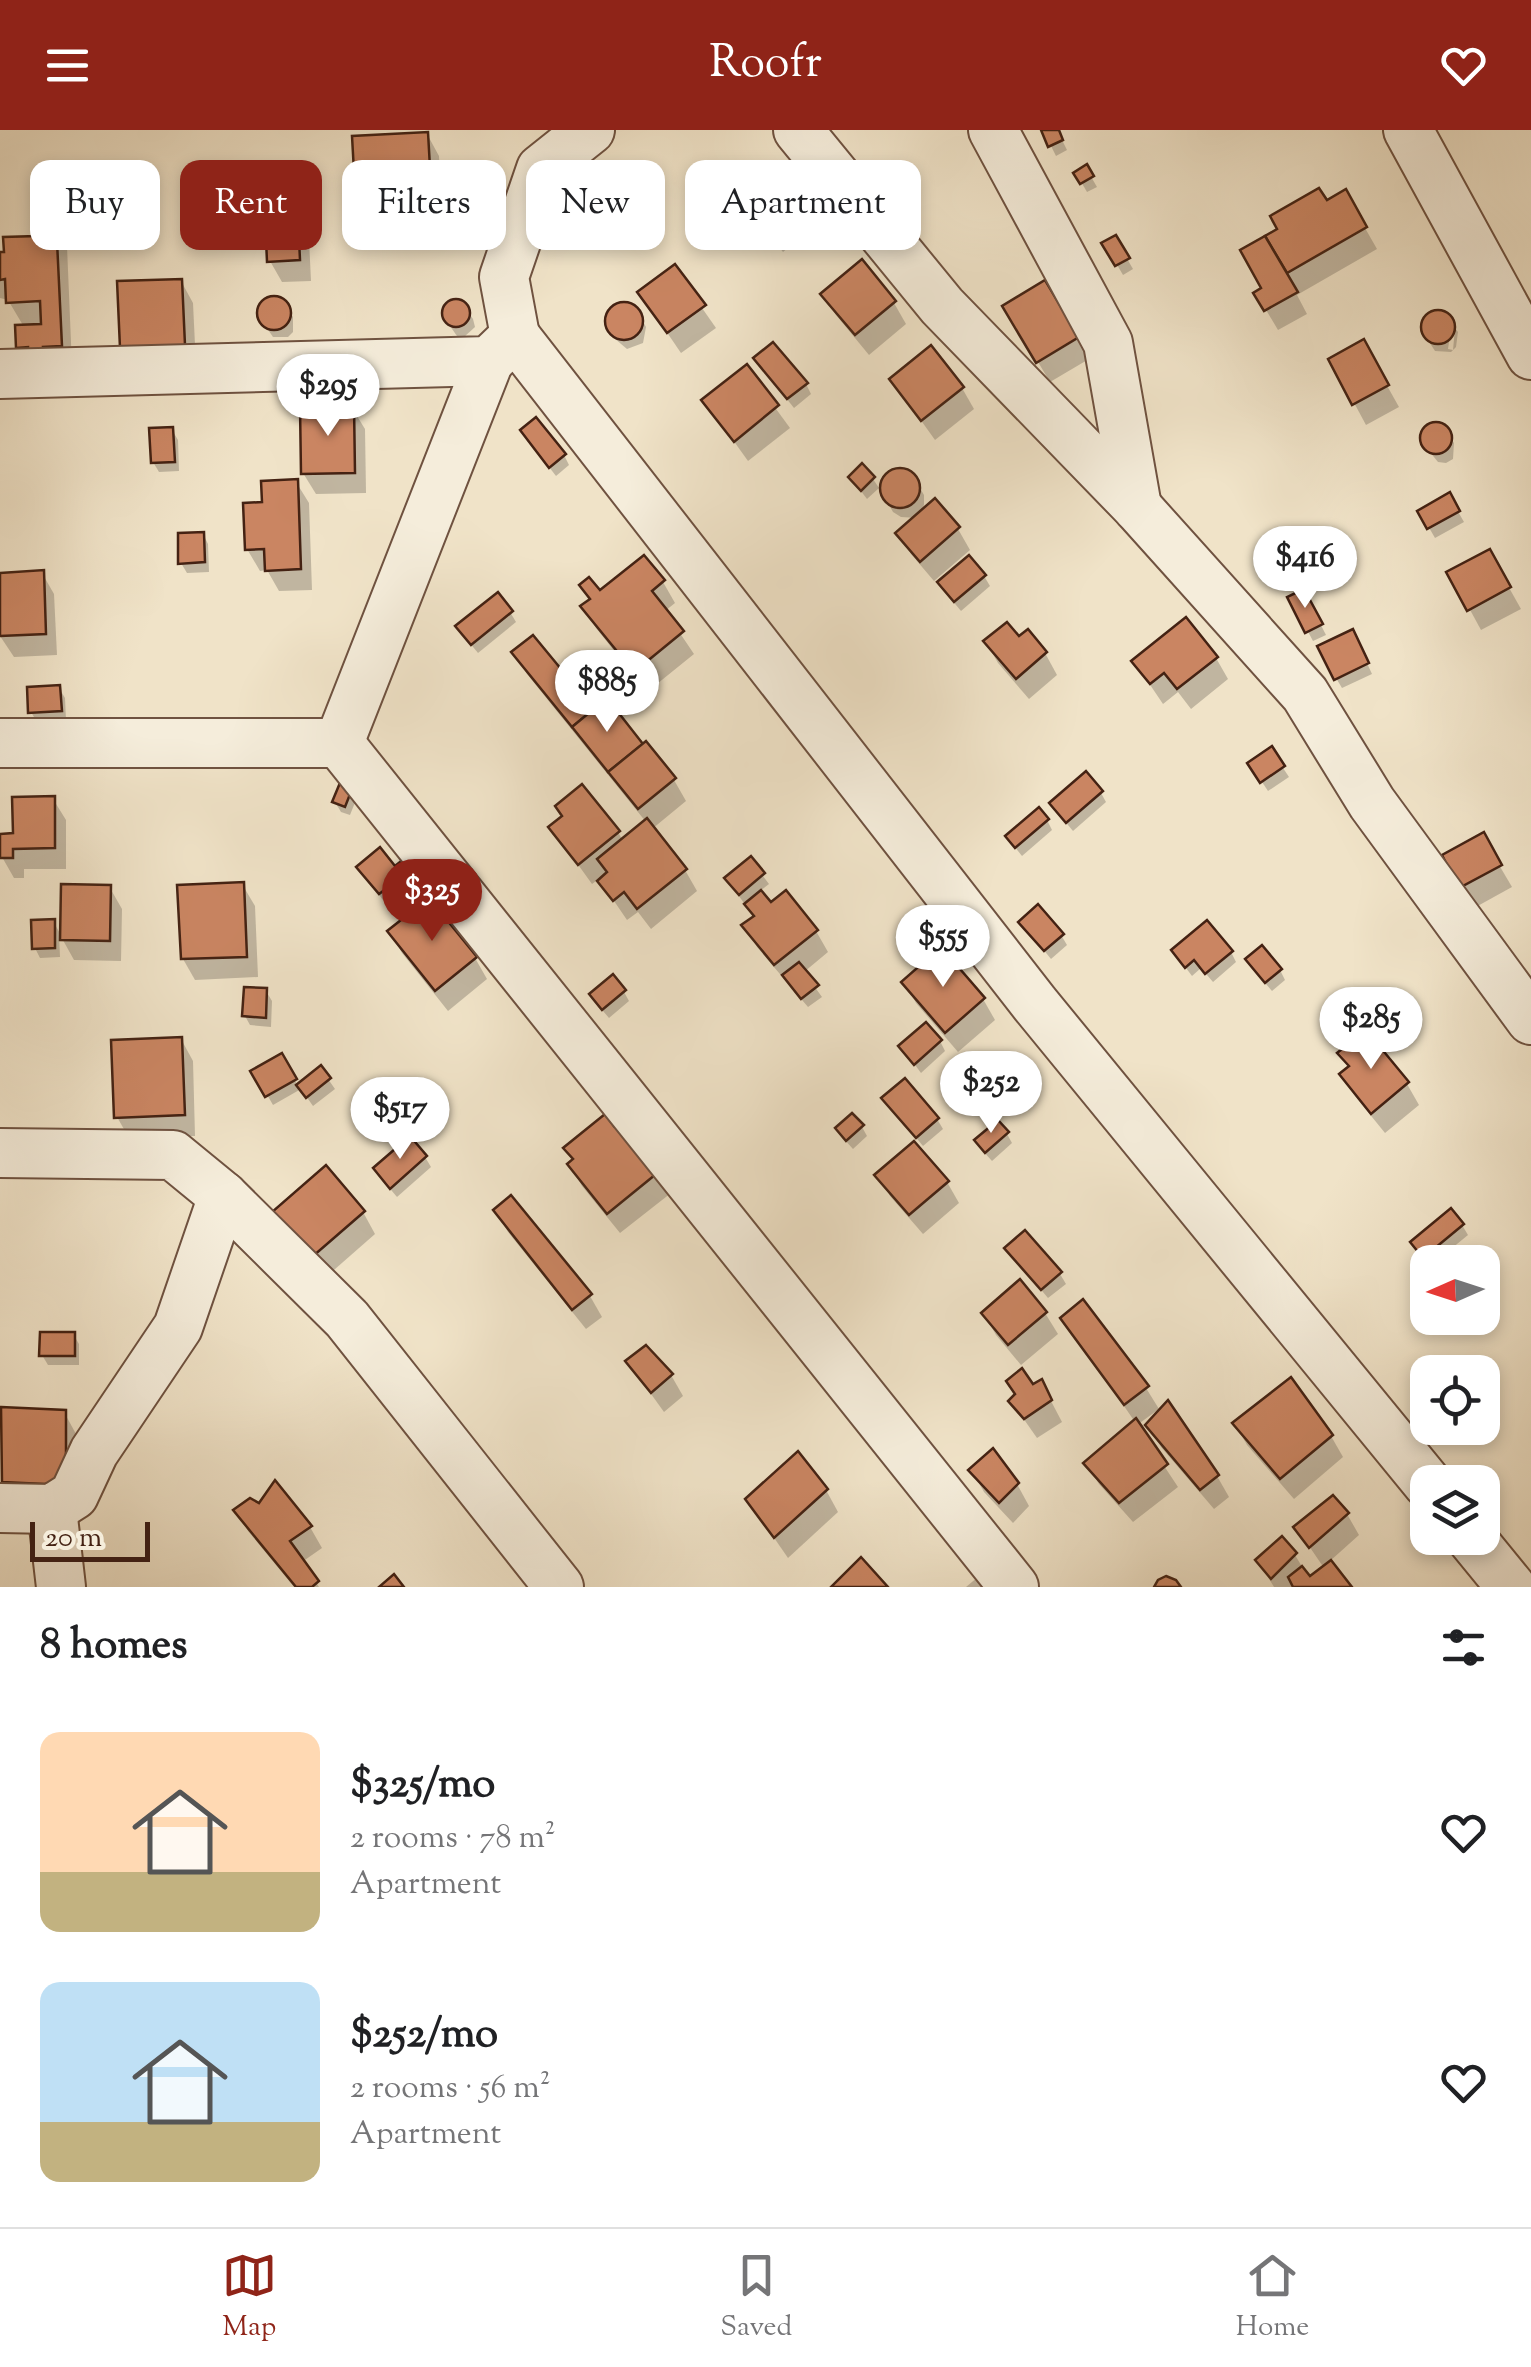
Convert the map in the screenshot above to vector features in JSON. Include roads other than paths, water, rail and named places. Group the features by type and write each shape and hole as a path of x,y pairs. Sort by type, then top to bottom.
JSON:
{"street":[{"path":"339,743 502,348 504,277 541,169 590,130"},
{"path":"798,130 942,306 1137,507 1305,694 1372,804 1531,1020"},
{"path":"993,130 1108,342 1137,507"},
{"path":"1408,130 1531,355"},
{"path":"0,374 502,348"},
{"path":"502,348 1412,1465"},
{"path":"0,743 339,743"},
{"path":"339,743 1014,1587"},
{"path":"0,1153 173,1155 223,1196 347,1318 559,1587"},
{"path":"0,1508 52,1508 74,1495 94,1452 178,1326 223,1196"},
{"path":"52,1508 61,1587"},
{"path":"1485,1555 1511,1587"}]}
